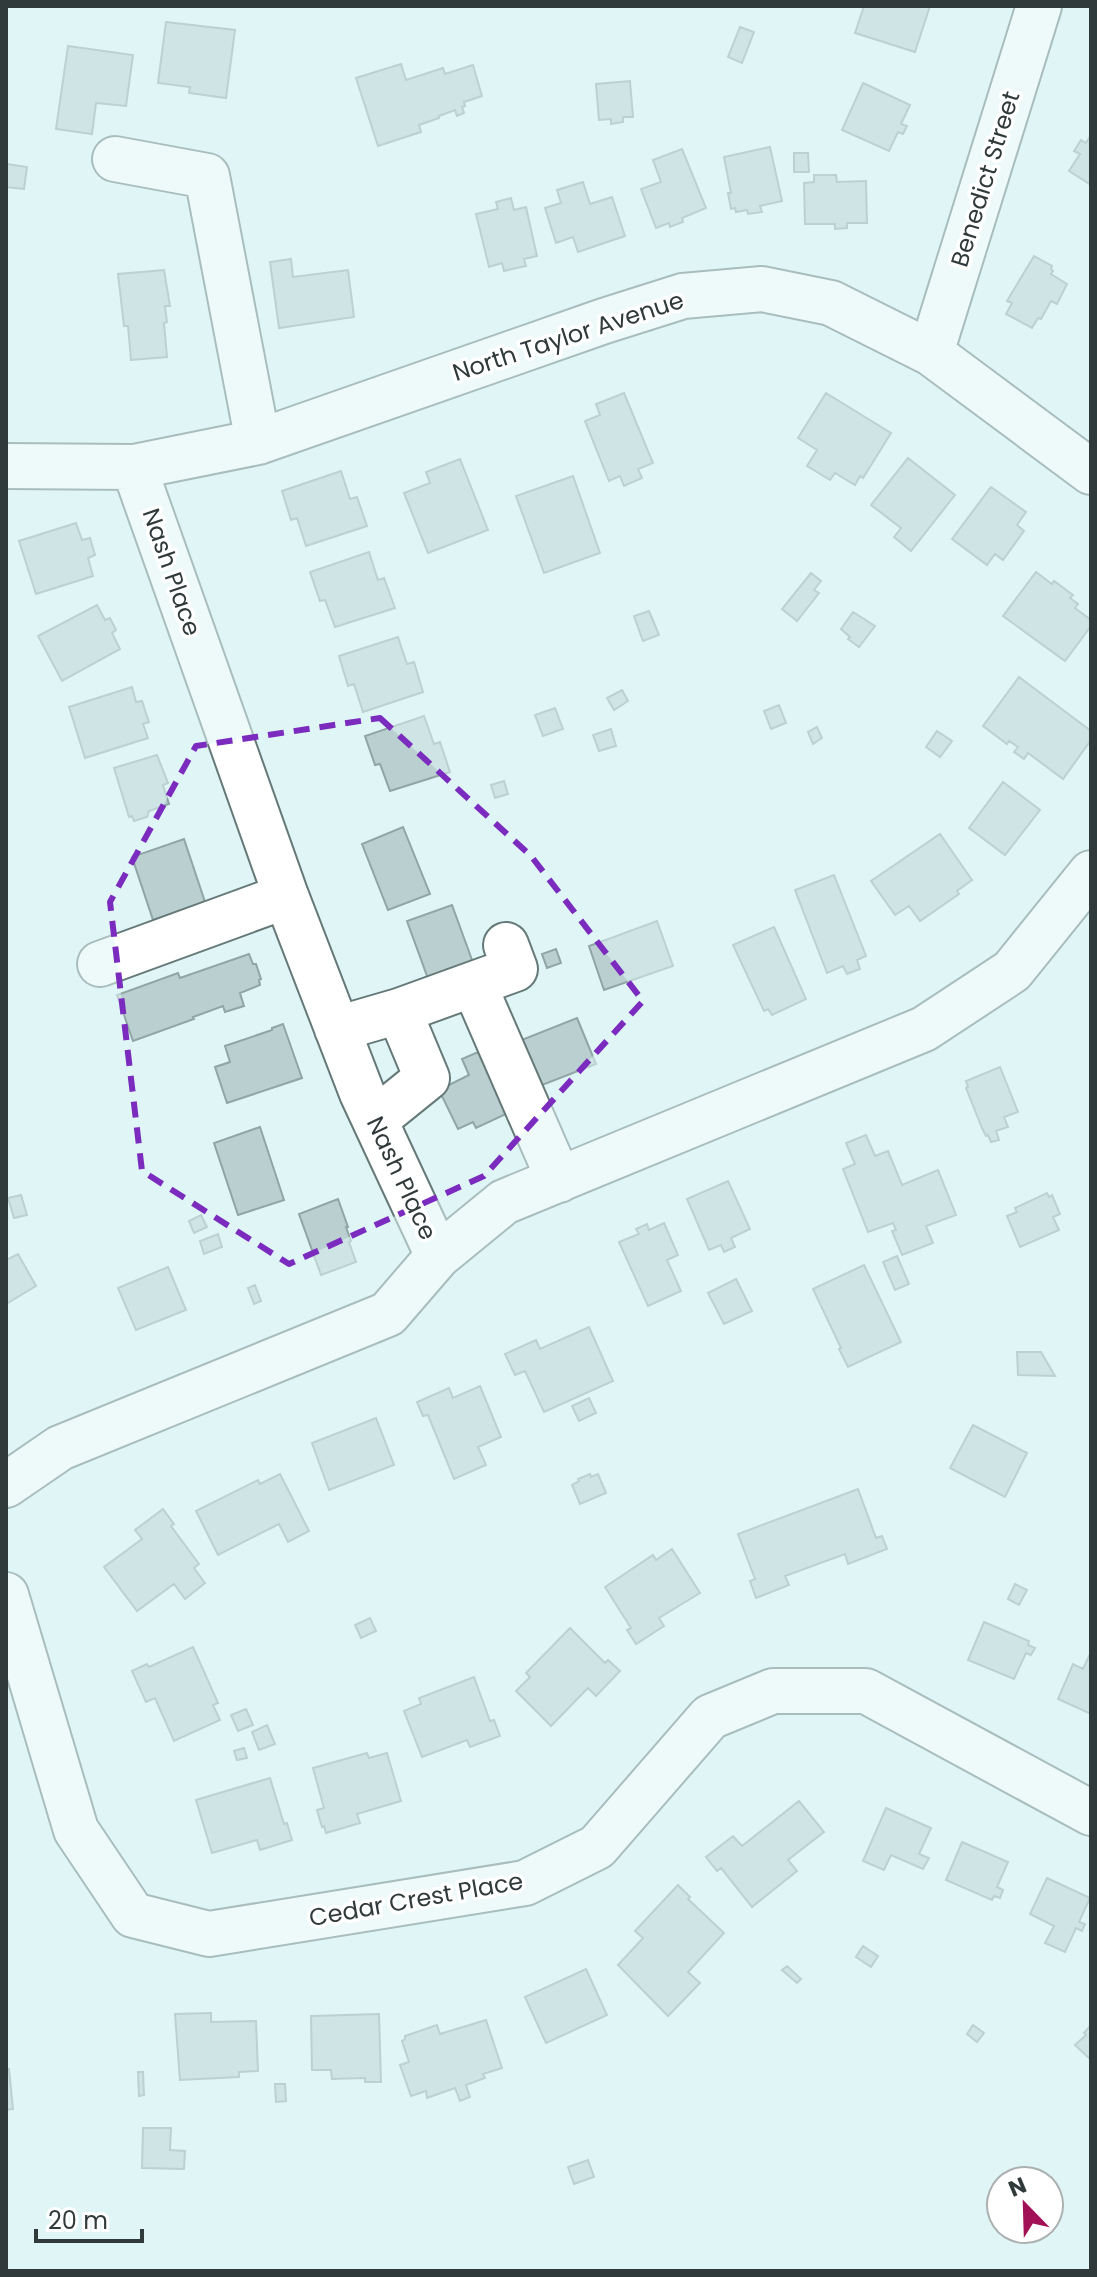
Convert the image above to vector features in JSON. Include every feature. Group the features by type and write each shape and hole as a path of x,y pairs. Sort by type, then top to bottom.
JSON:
{"street":[{"name":"Benedict Street","path":"931,353 1039,6"},
{"path":"115,159 207,176 258,442"},
{"name":"North Taylor Avenue","path":"6,466 134,467 258,442 683,296 762,289 831,303 931,353 1091,472"},
{"name":"Nash Place","path":"134,467 286,896 337,1029 438,1256 504,1202 924,1029 1012,971 1091,873"},
{"path":"100,964 286,896"},
{"path":"337,1029 399,1011 515,969 506,945"},
{"path":"474,985 559,1180"},
{"path":"375,1120 427,1078 399,1011"},
{"path":"6,1485 60,1448 388,1314 438,1256"},
{"name":"Cedar Crest Place","path":"6,1595 76,1830 133,1915 209,1934 525,1883 597,1847 710,1717 773,1691 866,1691 1091,1813"}],"highlighted area":[{"path":"380,718 531,856 643,1001 484,1176 289,1264 142,1171 110,902 196,746"}],"building":[{"path":"864,6 930,6 915,52 855,33"},
{"path":"166,22 235,30 226,98 189,93 190,87 158,83"},
{"path":"740,27 754,32 742,63 728,57"},
{"path":"68,46 133,55 126,106 96,103 92,134 56,129"},
{"path":"401,64 406,80 443,68 445,74 473,65 482,96 464,102 464,113 457,116 455,110 439,116 419,125 421,132 378,146 356,78"},
{"path":"630,81 633,117 623,117 623,122 611,124 611,119 599,120 596,84"},
{"path":"863,83 910,105 901,124 907,126 903,134 898,132 889,151 842,130"},
{"path":"1091,135 1091,185 1069,171 1080,154 1074,151 1081,140 1086,143"},
{"path":"770,147 782,201 760,206 762,212 736,212 735,208 731,209 724,157"},
{"path":"682,149 706,208 682,218 683,222 656,228 641,189 661,182 653,160"},
{"path":"794,153 808,153 809,172 794,172"},
{"path":"7,164 27,167 24,189 6,187"},
{"path":"814,175 836,175 837,182 866,181 867,223 847,223 847,228 835,229 835,224 805,224 804,183 814,182"},
{"path":"583,182 590,204 612,197 625,236 578,252 573,237 556,243 545,208 561,203 557,190"},
{"path":"511,198 514,210 526,207 537,256 524,259 526,266 504,271 502,263 489,267 476,214 498,209 496,202"},
{"path":"1034,256 1052,266 1051,274 1067,284 1057,304 1051,301 1032,328 1006,314 1012,303 1007,301"},
{"path":"291,259 293,277 348,270 354,317 279,328 270,262"},
{"path":"164,270 170,306 165,306 167,322 164,323 167,357 131,360 118,274"},
{"path":"624,393 653,463 638,469 642,478 624,486 620,476 609,481 585,421 600,415 596,404"},
{"path":"826,393 891,433 863,478 860,476 855,485 835,473 830,480 807,466 817,450 798,438"},
{"path":"908,458 955,495 911,551 894,537 901,528 871,505"},
{"path":"460,459 488,530 428,553 404,493 430,483 426,472"},
{"path":"341,471 350,499 357,497 367,526 306,546 297,518 291,520 282,491"},
{"path":"573,476 600,553 544,573 516,496"},
{"path":"991,487 1026,512 1017,525 1024,531 1003,560 995,554 987,565 952,539"},
{"path":"76,523 82,540 90,538 95,555 88,558 93,576 36,594 19,541"},
{"path":"369,552 378,580 384,578 395,608 335,627 325,600 320,601 310,572"},
{"path":"1036,572 1073,595 1070,598 1078,604 1075,608 1091,620 1091,626 1065,661 1003,616"},
{"path":"811,573 821,581 814,590 819,593 797,621 782,609"},
{"path":"97,605 105,620 110,618 116,630 112,633 120,649 62,681 38,636"},
{"path":"649,611 659,635 643,641 634,616"},
{"path":"853,612 875,626 859,647 841,629"},
{"path":"398,637 407,664 414,662 423,692 363,712 354,684 348,686 339,656"},
{"path":"1019,677 1091,731 1091,740 1063,779 1028,753 1024,759 1014,752 1018,747 1009,741 1007,744 983,726"},
{"path":"132,687 136,702 142,701 149,722 143,724 148,738 85,758 69,707"},
{"path":"622,690 628,701 614,710 607,698"},
{"path":"779,705 786,723 771,729 764,711"},
{"path":"555,708 563,729 543,736 535,715"},
{"path":"424,716 434,744 440,742 450,772 390,791 380,764 375,765 365,736"},
{"path":"817,727 822,738 813,744 808,732"},
{"path":"611,729 616,746 599,751 593,735"},
{"path":"937,731 952,741 940,757 926,747"},
{"path":"157,755 168,783 163,785 169,804 149,811 147,817 134,821 132,816 129,817 114,768"},
{"path":"504,781 508,794 495,798 491,785"},
{"path":"1003,782 1040,810 1005,855 969,828"},
{"path":"403,827 430,894 388,910 362,844"},
{"path":"940,834 972,880 957,891 959,894 920,921 909,906 895,915 871,881"},
{"path":"184,839 205,902 153,920 132,857"},
{"path":"834,875 866,956 857,960 860,969 847,974 843,966 827,973 795,890"},
{"path":"452,905 476,971 431,987 407,921"},
{"path":"657,921 673,966 604,990 589,946"},
{"path":"774,927 806,999 772,1015 768,1009 764,1011 733,945"},
{"path":"556,949 561,963 547,968 542,954"},
{"path":"249,954 261,979 260,985 240,993 244,1006 225,1012 223,1006 133,1041 117,995 178,973 180,978"},
{"path":"577,1018 596,1064 532,1089 514,1043"},
{"path":"283,1024 302,1078 227,1103 215,1067 230,1062 225,1046"},
{"path":"478,1052 508,1113 476,1128 473,1122 458,1129 439,1090 469,1075 462,1059"},
{"path":"1000,1067 1018,1112 1004,1117 1008,1127 996,1131 999,1140 991,1142 982,1128 966,1081"},
{"path":"260,1127 284,1200 238,1215 214,1143"},
{"path":"866,1135 875,1156 888,1151 902,1185 938,1170 956,1215 926,1226 933,1243 902,1255 892,1231 896,1230 893,1223 868,1232 843,1169 855,1164 846,1143"},
{"path":"728,1181 750,1229 731,1238 735,1247 724,1252 721,1245 709,1250 687,1199"},
{"path":"1047,1193 1049,1197 1052,1195 1060,1214 1053,1217 1059,1230 1020,1247 1007,1216 1017,1212 1015,1208"},
{"path":"21,1195 27,1215 14,1218 8,1198"},
{"path":"338,1199 356,1262 321,1275 299,1214"},
{"path":"201,1215 207,1227 194,1233 189,1221"},
{"path":"664,1223 678,1255 667,1260 681,1291 648,1306 619,1242 639,1234 636,1229 647,1224 649,1230"},
{"path":"218,1234 222,1247 204,1254 200,1241"},
{"path":"18,1254 36,1286 6,1304 6,1260"},
{"path":"897,1256 909,1284 895,1290 883,1262"},
{"path":"864,1265 901,1342 848,1367 813,1289"},
{"path":"168,1267 186,1310 136,1330 118,1288"},
{"path":"736,1279 752,1311 724,1324 708,1293"},
{"path":"255,1285 261,1301 254,1304 248,1288"},
{"path":"589,1327 613,1381 544,1412 525,1371 515,1375 505,1354 536,1340 540,1349"},
{"path":"1017,1352 1041,1352 1055,1376 1018,1375"},
{"path":"480,1386 501,1437 478,1447 486,1465 454,1479 428,1415 423,1416 417,1402 449,1388 453,1398"},
{"path":"589,1398 596,1413 579,1421 572,1406"},
{"path":"376,1418 394,1465 329,1490 312,1443"},
{"path":"973,1425 1027,1453 1005,1497 950,1468"},
{"path":"280,1474 309,1531 288,1542 279,1524 218,1555 196,1511 258,1480 260,1484"},
{"path":"590,1474 591,1477 598,1474 606,1493 580,1504 572,1485"},
{"path":"858,1489 876,1538 882,1536 887,1549 848,1564 845,1554 785,1576 789,1585 756,1598 750,1581 755,1579 738,1534"},
{"path":"163,1509 174,1524 171,1526 199,1564 194,1568 205,1583 185,1599 174,1584 137,1611 104,1567 142,1539 135,1530"},
{"path":"672,1549 700,1593 659,1618 664,1626 636,1644 627,1630 631,1628 605,1587 653,1555 656,1560"},
{"path":"1015,1584 1027,1590 1019,1605 1008,1599"},
{"path":"370,1618 376,1631 361,1638 355,1625"},
{"path":"984,1622 1029,1641 1028,1645 1035,1648 1031,1655 1026,1653 1014,1679 968,1660"},
{"path":"570,1628 605,1663 608,1660 620,1671 596,1696 588,1688 551,1726 516,1691 530,1677 526,1673"},
{"path":"193,1647 218,1703 213,1705 220,1720 174,1741 155,1698 146,1702 132,1671 147,1664 149,1667"},
{"path":"1091,1652 1091,1714 1058,1699 1073,1664 1083,1669"},
{"path":"474,1677 490,1721 494,1720 500,1736 470,1747 467,1740 422,1757 404,1711 421,1704 419,1698"},
{"path":"246,1709 253,1725 238,1731 231,1715"},
{"path":"267,1725 275,1744 259,1750 252,1732"},
{"path":"244,1748 247,1758 237,1760 234,1751"},
{"path":"367,1753 369,1758 387,1753 401,1801 357,1814 360,1823 326,1833 317,1810 324,1808 313,1768"},
{"path":"270,1778 292,1840 260,1850 257,1840 212,1853 196,1800"},
{"path":"799,1801 824,1832 788,1860 797,1871 752,1907 721,1868 717,1871 706,1857 733,1836 742,1846"},
{"path":"886,1808 931,1828 919,1854 929,1858 923,1869 891,1855 884,1870 863,1861"},
{"path":"962,1842 1008,1862 997,1887 1003,1890 1000,1898 994,1896 992,1900 946,1880"},
{"path":"1047,1878 1090,1898 1079,1922 1085,1924 1082,1931 1076,1928 1065,1952 1045,1943 1054,1926 1030,1914"},
{"path":"678,1885 690,1897 688,1899 724,1933 688,1972 700,1983 668,2016 618,1965 643,1938 635,1931"},
{"path":"863,1946 878,1956 871,1967 856,1957"},
{"path":"787,1966 801,1979 797,1983 782,1970"},
{"path":"586,1969 607,2015 546,2043 525,1997"},
{"path":"211,2013 211,2022 256,2021 258,2071 239,2072 239,2077 180,2080 175,2014"},
{"path":"379,2014 381,2082 365,2082 365,2078 332,2079 331,2070 312,2070 311,2016"},
{"path":"486,2020 502,2068 483,2074 485,2078 466,2085 470,2097 460,2101 455,2088 427,2098 426,2091 411,2096 400,2065 409,2062 402,2041 405,2036 437,2025 440,2034"},
{"path":"973,2025 984,2033 977,2042 967,2034"},
{"path":"1091,2025 1091,2060 1075,2045"},
{"path":"9,2069 13,2109 6,2110 6,2070"},
{"path":"138,2072 143,2072 144,2095 139,2096"},
{"path":"275,2084 285,2084 286,2101 276,2102"},
{"path":"143,2128 171,2128 170,2150 185,2151 184,2169 142,2168"},
{"path":"588,2160 594,2177 574,2184 568,2167"}]}
